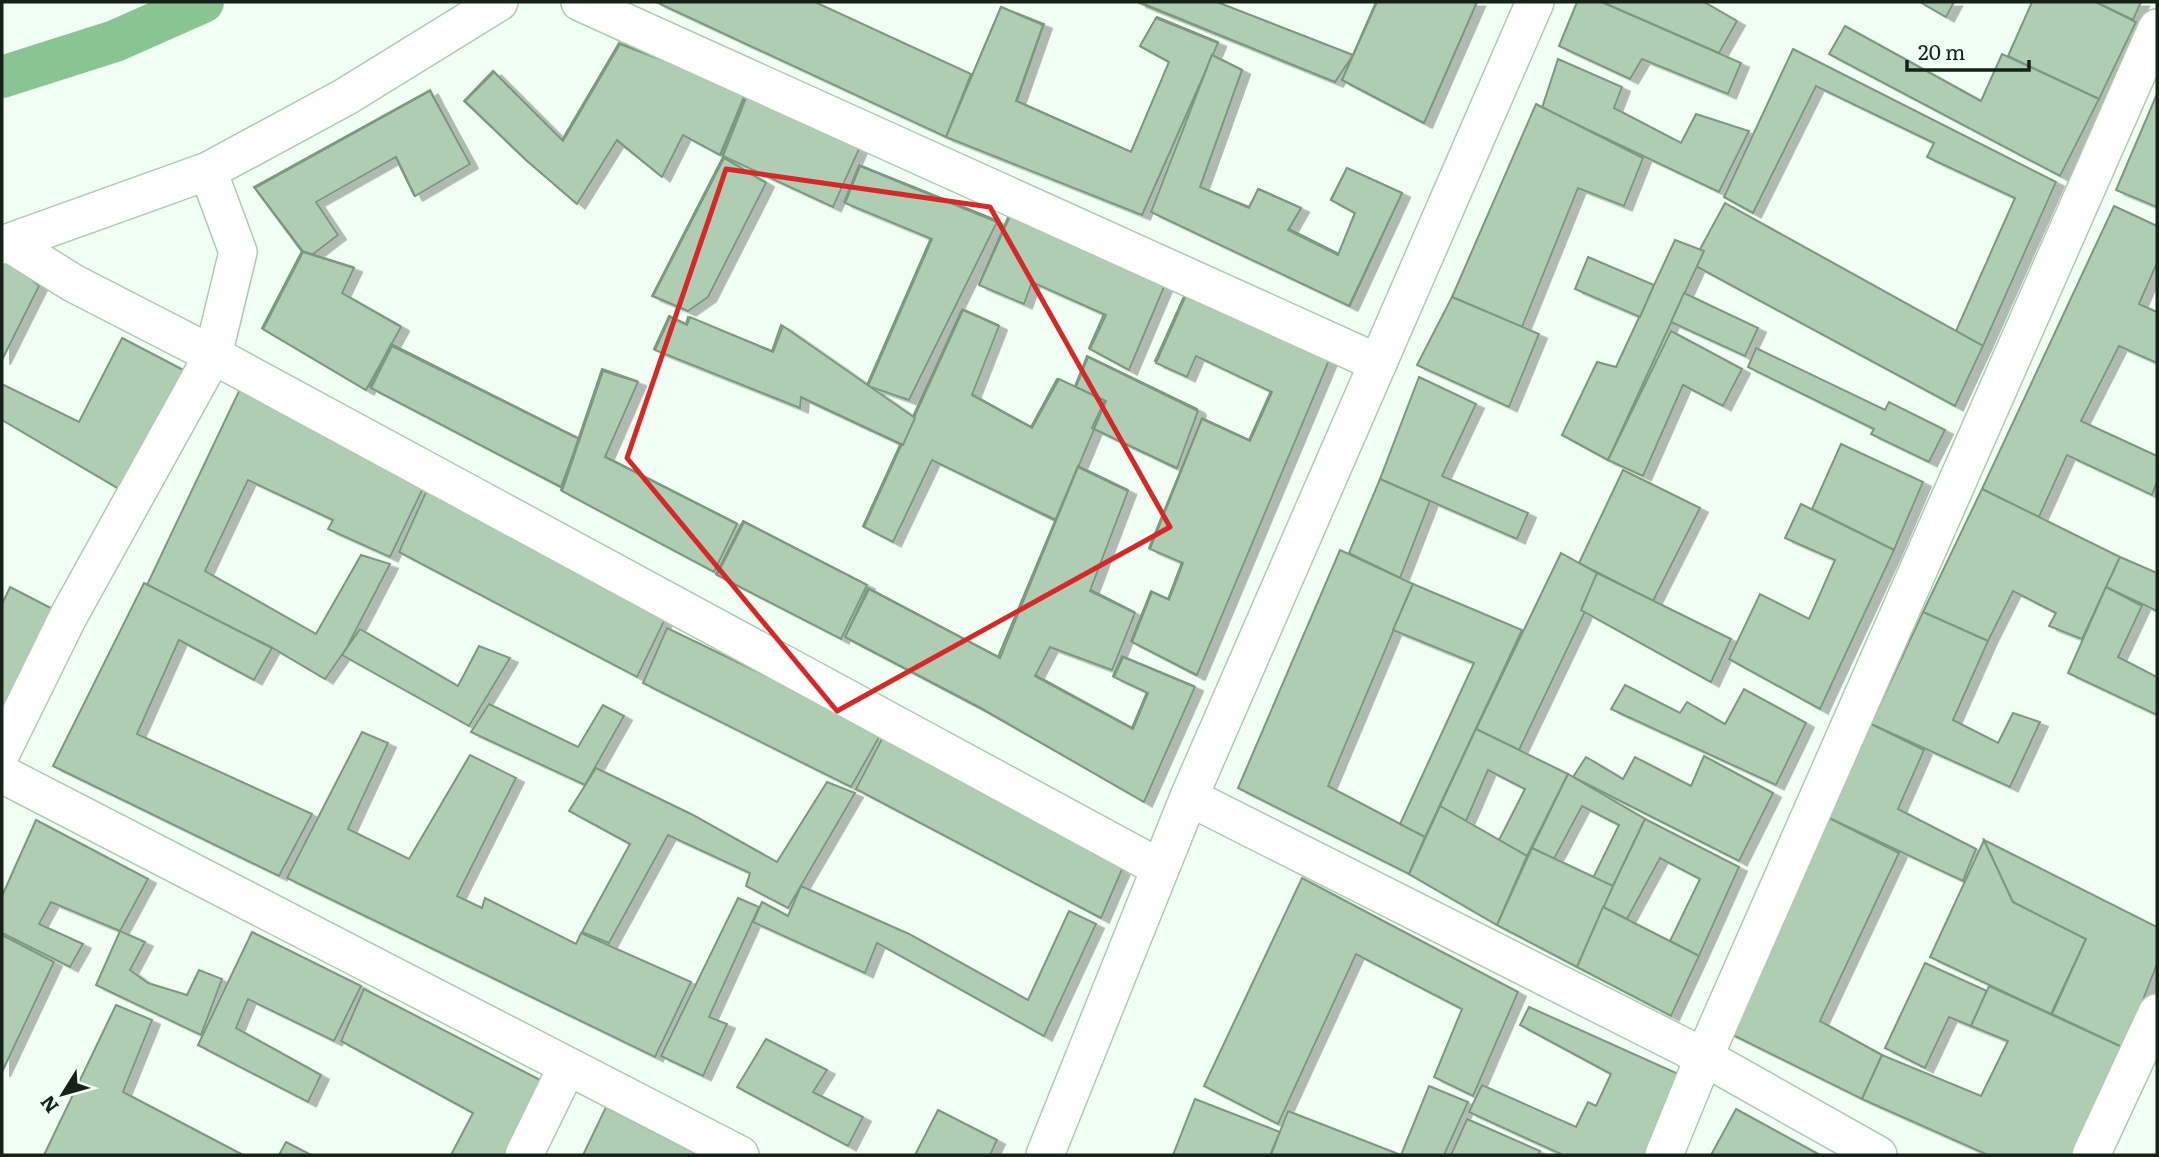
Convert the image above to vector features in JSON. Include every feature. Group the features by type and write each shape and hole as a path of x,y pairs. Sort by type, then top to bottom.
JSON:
{"street":[{"path":"5,244 208,171 345,97 499,2"},
{"path":"580,2 1378,363"},
{"path":"1045,1155 1189,797 1535,2"},
{"path":"1664,1155 1704,1057 2157,28"},
{"path":"2,751 68,617 213,355 239,253 208,171"},
{"path":"5,244 1160,868"},
{"path":"2,774 740,1155"},
{"path":"1189,797 1704,1057 1878,1155"},
{"path":"2091,1155 2157,1013"},
{"path":"524,1155 568,1067"}],"highlighted area":[{"path":"726,169 990,207 1170,527 837,711 627,458"}],"building":[{"path":"656,2 815,2 971,74 946,137"},
{"path":"1137,2 1216,2 1352,55 1335,82"},
{"path":"1139,2 1217,2 1353,55 1335,82"},
{"path":"1376,2 1477,2 1424,123 1342,80"},
{"path":"1377,2 1477,2 1424,123 1342,80"},
{"path":"1577,2 1602,2 1741,63 1728,94 1642,59 1630,79 1559,46"},
{"path":"1602,2 1704,2 1737,21 1719,53"},
{"path":"1920,2 1954,2 1946,17"},
{"path":"2032,2 2096,2 2136,22 2099,99 2008,56"},
{"path":"2096,2 2141,2 2133,20"},
{"path":"1001,7 1044,24 1017,101 1131,152 1170,62 1140,46 1157,17 1218,42 1142,215 947,136"},
{"path":"1001,7 1043,25 1016,101 1131,152 1169,62 1140,46 1156,18 1218,43 1142,215 946,137"},
{"path":"1845,26 1981,101 2002,54 2099,99 2060,176 1829,54"},
{"path":"619,43 745,91 720,154 682,134 661,176 616,140 576,203 464,101 493,71 562,140"},
{"path":"620,44 746,92 720,155 683,135 662,177 617,140 577,204 526,160 465,101 494,72 563,141"},
{"path":"1793,49 2056,182 1983,346 1956,331 2015,198 1927,157 1934,143 1816,86 1753,213 1724,197"},
{"path":"1212,55 1242,70 1200,187 1249,207 1259,189 1301,208 1289,229 1339,254 1355,213 1331,199 1347,168 1402,193 1350,306 1152,212"},
{"path":"1212,55 1242,70 1200,187 1249,208 1258,189 1301,208 1288,230 1338,255 1355,213 1331,200 1347,168 1402,193 1349,306 1151,212"},
{"path":"1558,59 1622,87 1614,108 1681,143 1696,114 1749,131 1719,192 1542,108"},
{"path":"430,90 469,164 414,195 395,156 314,201 337,234 306,257 254,187"},
{"path":"430,91 470,164 415,196 396,157 316,202 338,235 308,258 255,188"},
{"path":"747,92 864,137 832,206 722,154"},
{"path":"748,93 864,138 833,207 723,156"},
{"path":"2157,94 2157,207 2116,190"},
{"path":"1536,104 1643,158 1624,206 1578,188 1522,327 1452,297"},
{"path":"723,157 765,182 707,296 687,310 652,296"},
{"path":"724,158 766,183 708,297 688,311 653,296"},
{"path":"859,165 996,220 907,399 867,385 931,238 844,202"},
{"path":"860,166 997,222 909,400 868,386 932,239 845,203"},
{"path":"1725,203 1983,346 1955,406 1692,264"},
{"path":"2114,206 2157,226 2157,263 2139,304 2157,312 2157,363 2119,346 2081,421 2157,456 2157,481 2152,495 2067,455 2039,517 1982,489"},
{"path":"1009,215 1166,279 1128,369 1089,348 1104,314 1031,281 1023,303 979,284"},
{"path":"1010,216 1167,280 1129,370 1090,349 1106,315 1032,282 1024,304 979,285"},
{"path":"1675,240 1704,251 1608,460 1562,435 1597,362 1616,367"},
{"path":"302,251 353,267 340,292 400,326 365,389 262,328"},
{"path":"303,252 354,268 342,293 401,327 366,390 263,329"},
{"path":"4,254 39,286 2,360 2,258"},
{"path":"1588,257 1654,285 1640,317 1575,289"},
{"path":"1684,293 1758,328 1745,356 1671,322"},
{"path":"1185,294 1328,357 1196,675 1131,641 1151,591 1168,599 1182,562 1149,548 1202,418 1249,440 1271,391 1195,354 1186,376 1155,361"},
{"path":"1186,295 1330,358 1197,675 1132,642 1152,592 1169,600 1183,563 1150,549 1202,419 1250,441 1272,392 1196,356 1187,377 1156,363"},
{"path":"1452,297 1539,334 1509,407 1417,365"},
{"path":"962,309 998,325 971,394 1031,427 1057,379 1105,400 1054,520 931,459 892,541 863,526"},
{"path":"963,310 999,326 972,395 1032,428 1059,379 1106,401 1056,520 932,460 893,542 864,527"},
{"path":"669,316 686,324 688,317 772,351 781,325 913,418 902,445 800,397 799,407 654,349"},
{"path":"670,317 687,325 690,317 773,352 783,326 915,418 903,445 801,397 800,408 655,350"},
{"path":"1671,331 1742,369 1723,406 1683,385 1643,476 1608,460"},
{"path":"122,338 191,374 126,493 2,420 2,384 79,422"},
{"path":"391,344 578,438 559,486 370,387"},
{"path":"392,346 579,439 561,487 371,388"},
{"path":"1756,348 1885,410 1889,402 1945,430 1929,462 1871,434 1874,429 1748,367"},
{"path":"1087,356 1197,409 1176,468 1092,428 1105,400 1075,386"},
{"path":"1088,357 1198,411 1177,468 1094,429 1106,401 1076,387"},
{"path":"602,369 637,381 604,456 736,523 714,571 561,490"},
{"path":"603,371 638,382 605,457 737,524 714,572 562,491"},
{"path":"1419,377 1476,404 1442,476 1528,513 1517,539 1380,479"},
{"path":"240,389 426,482 390,557 328,529 333,520 248,480 205,571 316,634 361,555 390,564 346,649 325,679 269,646 147,585"},
{"path":"1841,444 1923,482 1894,550 1812,509"},
{"path":"1078,466 1128,490 1089,589 1134,612 1110,669 1048,646 1035,675 1132,728 1147,692 1113,676 1122,656 1194,686 1144,801 978,707 845,637 868,588 998,657"},
{"path":"1078,467 1128,491 1090,591 1135,613 1112,670 1050,647 1035,676 1133,729 1148,693 1114,677 1123,657 1195,687 1144,802 979,707 845,637 869,589 1000,658"},
{"path":"1623,470 1700,508 1653,601 1579,563"},
{"path":"1380,479 1430,501 1400,578 1349,553"},
{"path":"431,481 671,607 637,677 399,552"},
{"path":"1982,489 2120,557 2082,639 2049,626 2056,613 2013,591 1988,641 1923,612"},
{"path":"1801,504 1894,550 1820,709 1729,659 1760,594 1809,619 1835,560 1785,538"},
{"path":"743,521 865,584 840,638 716,574"},
{"path":"744,522 867,585 841,639 717,575"},
{"path":"1340,550 1413,584 1328,786 1425,837 1409,874 1238,788"},
{"path":"1561,553 1602,576 1519,750 1476,729"},
{"path":"2120,557 2157,573 2157,611 2106,587"},
{"path":"1597,573 1731,639 1711,682 1581,610"},
{"path":"144,583 272,648 254,680 179,640 137,734 312,814 279,876 53,766"},
{"path":"1413,584 1522,630 1425,837 1400,824 1474,663 1393,630"},
{"path":"10,587 68,617 2,740 2,604"},
{"path":"2106,587 2142,606 2118,657 2157,677 2157,715 2068,673"},
{"path":"1923,612 1988,641 1953,720 1998,743 2013,713 2040,722 2010,787 1871,724"},
{"path":"667,628 882,732 851,787 643,683"},
{"path":"360,629 458,686 479,646 510,658 469,726 342,655"},
{"path":"1625,685 1680,713 1687,702 1725,724 1744,689 1806,723 1776,785 1611,709"},
{"path":"489,704 578,747 603,705 624,716 585,785 471,732"},
{"path":"1871,724 1924,750 1898,809 1976,849 1963,881 1829,818"},
{"path":"887,729 1127,858 1101,918 856,789"},
{"path":"1476,729 1568,774 1527,856 1499,840 1525,789 1488,770 1466,821 1440,806"},
{"path":"362,732 388,743 348,829 409,859 470,755 516,778 457,896 482,908 485,898 576,944 581,933 691,982 655,1057 287,878"},
{"path":"1704,756 1773,793 1739,861 1573,777 1586,757 1623,779 1635,757 1691,786"},
{"path":"596,768 691,814 777,862 827,782 855,793 788,908 746,886 750,873 668,835 609,943 582,932 630,844 569,811"},
{"path":"1568,774 1645,819 1613,886 1593,878 1619,825 1582,806 1554,859 1532,848"},
{"path":"1440,806 1527,856 1497,925 1409,874"},
{"path":"1829,818 1899,853 1820,1021 1882,1055 1862,1099 1727,1032"},
{"path":"1645,819 1739,867 1699,956 1670,941 1700,879 1660,858 1627,919 1603,907"},
{"path":"36,820 148,879 120,931 51,902 39,924 83,944 70,967 2,933 2,896"},
{"path":"1984,840 2013,902 2086,939 2051,1014 1930,957"},
{"path":"1984,840 2157,927 2157,964 2124,1048 2052,1014 2086,939 2013,902"},
{"path":"1532,848 1613,886 1577,967 1497,925"},
{"path":"1302,878 1518,992 1473,1096 1434,1077 1462,1009 1356,954 1278,1124 1204,1086"},
{"path":"801,886 909,934 1028,1000 1069,911 1096,924 1044,1036 877,943 865,973 753,922 762,902 788,916"},
{"path":"738,898 759,907 709,1017 727,1024 703,1076 661,1056"},
{"path":"1603,907 1699,956 1671,1016 1577,967"},
{"path":"120,931 145,942 130,970 148,983 187,995 199,970 222,979 201,1035 96,985"},
{"path":"252,932 361,986 334,1041 248,999 236,1028 321,1075 308,1102 198,1045"},
{"path":"2,935 54,962 2,1072"},
{"path":"1925,963 1987,991 1971,1026 1949,1017 1925,1068 1885,1048"},
{"path":"1989,986 2124,1048 2073,1155 1988,1155 1862,1099 1882,1055 1981,1096 2008,1041 1971,1026"},
{"path":"364,989 544,1082 509,1155 451,1155 473,1113 341,1041"},
{"path":"116,1005 152,1020 123,1092 243,1155 44,1155"},
{"path":"1529,1007 1685,1077 1651,1155 1563,1155 1469,1112 1482,1085 1576,1127 1588,1102 1596,1106 1611,1074 1520,1025"},
{"path":"766,1039 827,1070 813,1092 863,1117 848,1146 737,1087"},
{"path":"1429,1086 1468,1102 1444,1155 1401,1155"},
{"path":"1195,1099 1280,1132 1270,1155 1173,1155"},
{"path":"606,1107 699,1155 583,1155"},
{"path":"1736,1109 1820,1155 1711,1155"},
{"path":"938,1110 997,1140 990,1155 915,1155"},
{"path":"1288,1111 1401,1155 1271,1155"},
{"path":"1467,1119 1540,1151 1538,1155 1451,1155"},
{"path":"286,1142 311,1155 279,1155"}],"waterway":[{"path":"2,77 115,41 203,2"}]}
